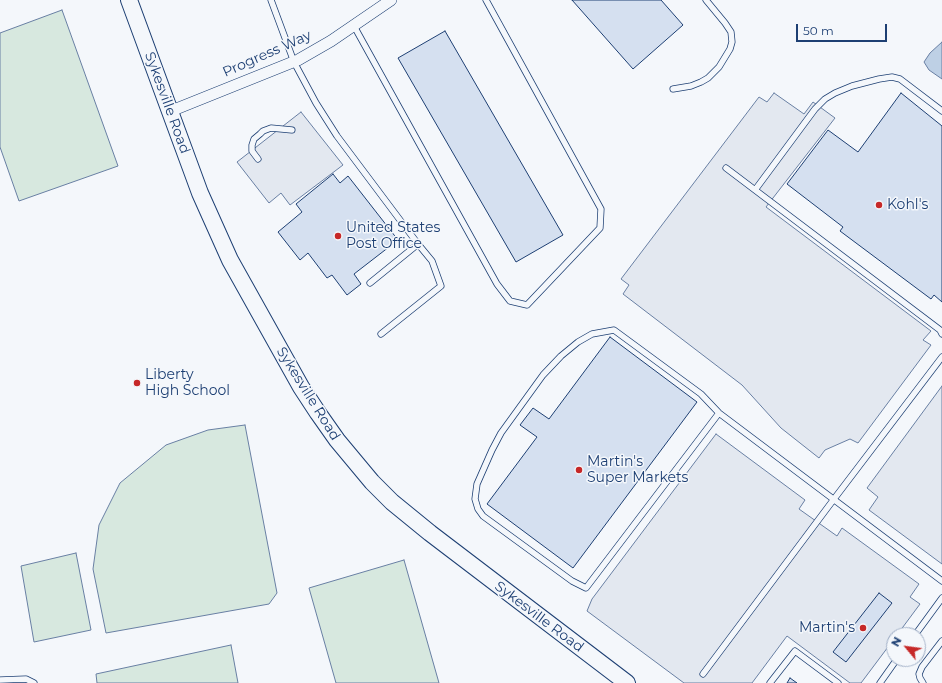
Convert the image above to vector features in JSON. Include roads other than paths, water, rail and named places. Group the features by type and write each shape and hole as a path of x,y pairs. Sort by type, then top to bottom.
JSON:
{"main road":[{"name":"Sykesville Road","path":"129,0 200,193 230,260 301,387 352,460 392,502 430,533 627,683"}],"street":[{"name":"Progress Way","path":"171,111 298,60 331,42 391,0"}],"lane":[{"path":"271,0 294,62 316,103 337,136 432,261 441,286 380,334"},
{"path":"354,26 497,284 510,301 527,305 600,228 601,209 486,0"},
{"path":"673,89 691,86 708,78 719,66 730,49 732,42 731,32 706,0"},
{"path":"755,190 815,109 825,99 846,88 892,77 900,79 942,111"},
{"path":"258,159 252,151 254,139 264,131 271,128 292,130"},
{"path":"726,168 940,330 942,334"},
{"path":"370,283 418,244"},
{"path":"719,413 586,588 572,581 483,516 478,509 475,499 477,484 492,450 501,433 543,375 561,356 578,342 592,334 614,330 701,394 719,413 942,581"},
{"path":"703,674 942,357"},
{"path":"921,627 942,598"},
{"path":"923,683 920,678 922,667 942,641"},
{"path":"770,683 795,651 838,683"},
{"path":"880,683 891,667"},
{"path":"0,680 26,679 34,683"}],"water":[{"path":"942,42 942,79 929,70 924,62 930,53"}],"place":[{"name":"Kohl's","path":"879,205"},
{"name":"United States Post Office","path":"338,236"},
{"name":"Liberty High School","path":"137,383"},
{"name":"Martin's Super Markets","path":"579,470"},
{"name":"Martin's","path":"863,628"}]}
